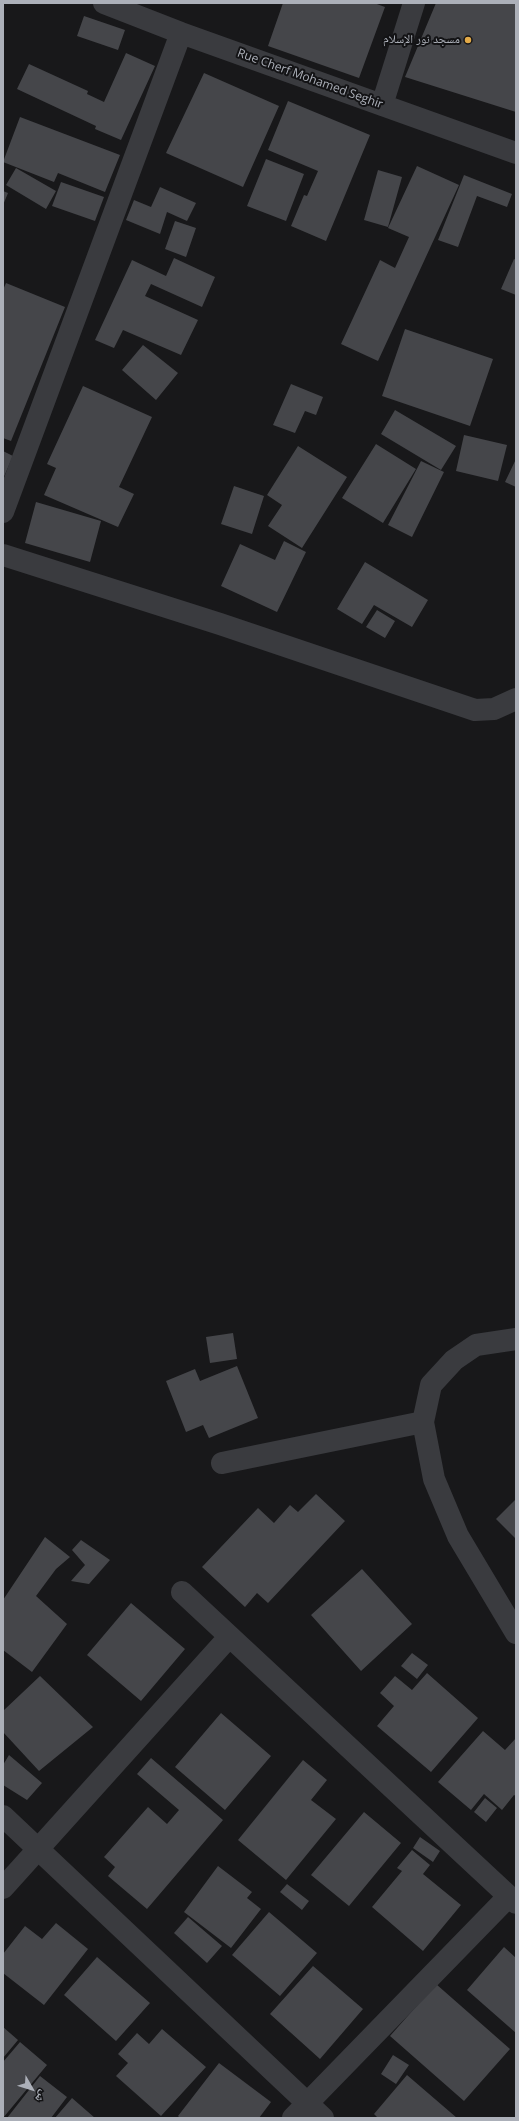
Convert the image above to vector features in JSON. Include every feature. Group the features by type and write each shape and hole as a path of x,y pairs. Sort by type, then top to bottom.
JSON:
{"street":[{"name":"Rue Cherf Mohamed Seghir","path":"104,3 181,33 516,153"},
{"path":"382,105 414,3"},
{"path":"3,512 181,33"},
{"path":"3,555 220,624 475,710 494,709 516,699"},
{"path":"516,1339 476,1345 454,1360 431,1385 423,1422 434,1479 458,1536 516,1632"},
{"path":"222,1463 423,1422"},
{"path":"182,1592 512,1899 300,2111"},
{"path":"3,1888 229,1637"},
{"path":"3,1816 40,1848 300,2111 323,2118"}],"building":[{"path":"283,3 374,3 385,7 359,78 268,46"},
{"name":"مسجد نور الإسلام","path":"436,3 516,3 516,112 405,77"},
{"path":"84,16 125,30 118,50 77,36"},
{"path":"126,53 155,66 121,140 95,129 96,126 17,89 29,64 88,91 87,94 104,102"},
{"path":"204,73 279,106 243,187 166,153"},
{"path":"288,101 370,135 326,241 291,226 304,195 307,196 318,171 268,150"},
{"path":"20,117 120,155 105,192 58,173 54,182 3,162"},
{"path":"266,159 304,174 286,221 247,206"},
{"path":"417,166 459,185 378,361 341,344 380,260 395,268 409,237 388,228"},
{"path":"16,168 56,191 46,209 6,185"},
{"path":"378,170 402,177 388,227 364,220"},
{"path":"464,175 512,194 507,207 477,196 458,247 438,240"},
{"path":"61,182 104,197 95,221 52,206"},
{"path":"160,187 196,203 187,221 167,212 160,234 126,220 134,200 151,207"},
{"path":"3,191 8,193 3,205"},
{"path":"175,221 196,228 186,257 165,249"},
{"path":"174,258 215,277 202,307 151,284 145,296 198,320 181,355 123,330 114,348 95,340 132,260 166,276"},
{"path":"514,259 516,260 516,295 501,289"},
{"path":"6,283 65,307 11,441 3,438 3,290"},
{"path":"405,329 493,359 470,426 382,396"},
{"path":"143,345 178,373 156,400 122,370"},
{"path":"291,384 323,397 316,415 305,411 295,433 273,425"},
{"path":"83,386 152,417 119,487 134,494 118,527 44,495 56,468 47,464"},
{"path":"395,410 456,446 441,470 381,434"},
{"path":"464,435 507,445 498,481 456,471"},
{"path":"376,444 416,469 383,523 342,498"},
{"path":"298,446 347,477 302,548 268,526 282,505 267,495"},
{"path":"3,451 13,456 3,479"},
{"path":"516,459 516,487 505,482"},
{"path":"421,461 444,472 412,537 388,525"},
{"path":"234,486 264,496 252,534 221,524"},
{"path":"36,502 101,521 90,562 25,543"},
{"path":"284,541 306,552 277,612 221,586 240,544 275,560"},
{"path":"365,562 428,600 412,627 374,605 362,624 337,609"},
{"path":"377,610 395,621 385,638 366,627"},
{"path":"233,1333 237,1359 210,1363 206,1337"},
{"path":"237,1366 258,1418 209,1438 203,1425 186,1432 166,1381 195,1369 200,1381"},
{"path":"316,1494 345,1521 268,1603 257,1593 245,1607 202,1567 258,1508 274,1523 290,1505 298,1512"},
{"path":"516,1499 516,1539 496,1519"},
{"path":"45,1537 70,1557 56,1569 36,1596 67,1624 32,1672 3,1650 3,1600"},
{"path":"81,1540 110,1560 89,1584 71,1581 85,1565 72,1550"},
{"path":"362,1569 412,1624 361,1671 311,1615"},
{"path":"131,1603 185,1649 141,1701 87,1655"},
{"path":"412,1653 428,1665 417,1679 401,1666"},
{"path":"427,1673 478,1718 431,1772 377,1726 394,1706 380,1693 395,1676 412,1690"},
{"path":"40,1676 93,1727 39,1771 3,1732 3,1711"},
{"path":"221,1713 271,1756 225,1810 175,1767"},
{"path":"483,1731 505,1750 516,1738 516,1796 514,1795 502,1810 484,1794 471,1810 438,1782"},
{"path":"9,1755 42,1783 27,1800 3,1785 3,1765"},
{"path":"151,1758 223,1820 147,1909 108,1876 115,1867 104,1857 148,1807 167,1824 179,1810 137,1774"},
{"path":"303,1760 327,1780 311,1800 336,1819 286,1880 238,1840"},
{"path":"485,1798 497,1808 486,1822 474,1812"},
{"path":"364,1812 401,1843 349,1906 311,1875"},
{"path":"420,1837 440,1851 433,1862 413,1848"},
{"path":"412,1850 430,1865 423,1874 461,1905 423,1951 372,1907 402,1871 397,1868"},
{"path":"218,1866 252,1892 247,1898 261,1909 231,1948 184,1912"},
{"path":"287,1884 309,1901 302,1910 280,1892"},
{"path":"269,1912 317,1953 280,1996 232,1955"},
{"path":"188,1917 222,1946 207,1963 174,1933"},
{"path":"56,1923 88,1949 44,2005 3,1973 3,1954 25,1926 42,1939"},
{"path":"504,1947 516,1958 516,2033 467,1990"},
{"path":"97,1957 150,2003 116,2041 64,1995"},
{"path":"313,1966 363,2009 320,2059 270,2014"},
{"path":"436,1984 510,2049 464,2101 390,2036"},
{"path":"3,2027 18,2040 3,2058"},
{"path":"162,2029 206,2067 161,2116 116,2076 128,2063 118,2054 137,2033 149,2044"},
{"path":"20,2042 47,2065 3,2118 3,2062"},
{"path":"393,2055 409,2065 396,2084 381,2074"},
{"path":"219,2063 271,2102 259,2118 180,2118 178,2116"},
{"path":"407,2075 457,2118 378,2118 374,2114"},
{"path":"40,2076 67,2097 51,2118 7,2118"},
{"path":"72,2098 95,2118 55,2118"}],"place":[{"name":"مسجد نور الإسلام","path":"468,40"}]}
